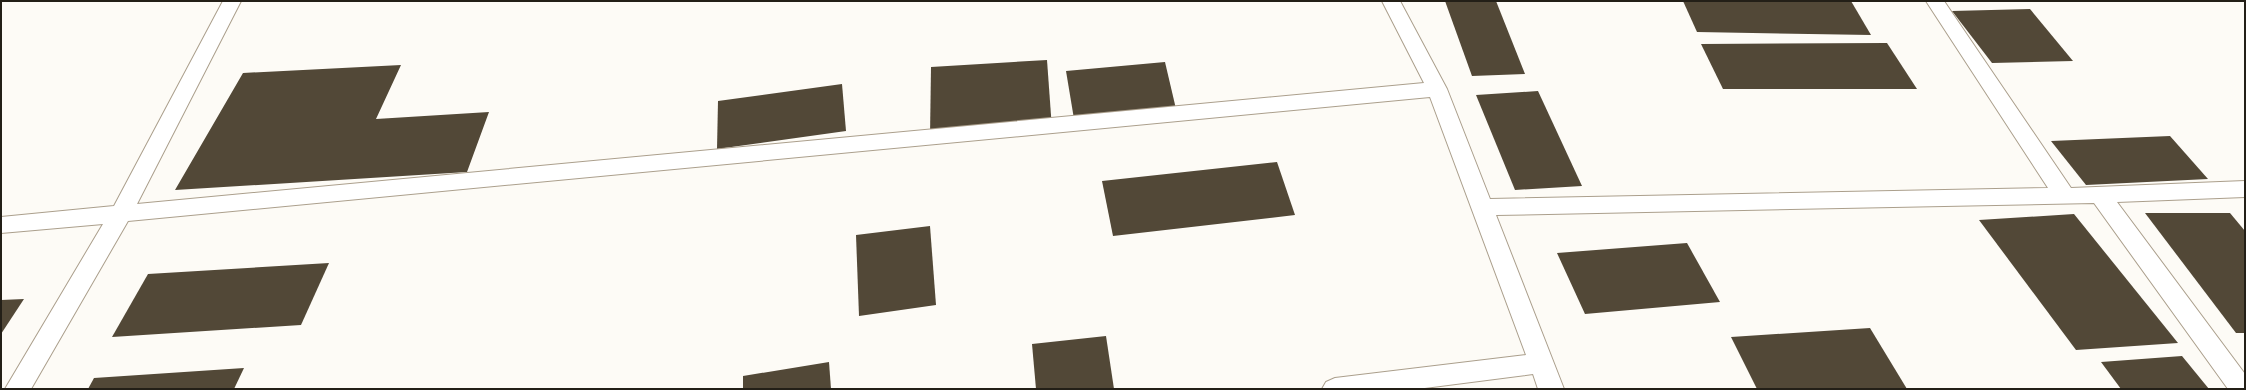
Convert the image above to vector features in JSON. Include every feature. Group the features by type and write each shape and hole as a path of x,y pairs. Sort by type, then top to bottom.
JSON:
{"street":[{"path":"18,389 120,215 232,1"},
{"path":"1391,1 1437,89 1551,389"},
{"path":"1935,1 2065,196"},
{"path":"1,224 120,215 1437,89"},
{"path":"1482,207 2065,196 2245,189"},
{"path":"2100,195 2242,389"},
{"path":"1336,389 1540,363"}],"building":[{"path":"1445,1 1496,1 1525,74 1472,76"},
{"path":"1683,1 1851,1 1871,35 1697,32"},
{"path":"2030,9 2073,61 1992,63 1952,11"},
{"path":"1887,43 1917,89 1723,89 1701,44"},
{"path":"1047,60 1052,129 930,136 931,67"},
{"path":"1165,62 1176,109 1074,119 1066,71"},
{"path":"401,65 376,119 489,112 467,172 175,190 243,73"},
{"path":"842,84 846,131 717,149 718,101"},
{"path":"1538,91 1582,186 1515,190 1476,95"},
{"path":"2170,136 2208,179 2086,185 2051,141"},
{"path":"1277,162 1295,215 1113,236 1102,181"},
{"path":"2145,213 2230,213 2245,231 2245,333 2236,333"},
{"path":"2074,214 2178,343 2076,350 1979,220"},
{"path":"930,226 936,305 859,316 856,235"},
{"path":"1687,243 1720,302 1585,314 1557,253"},
{"path":"329,263 301,325 112,337 148,274"},
{"path":"24,299 1,334 1,300"},
{"path":"1870,328 1907,389 1757,389 1731,337"},
{"path":"1106,336 1114,389 1036,389 1032,344"},
{"path":"2182,356 2209,389 2121,389 2101,362"},
{"path":"829,362 831,389 743,389 743,376"},
{"path":"244,368 234,389 88,389 94,378"}]}
